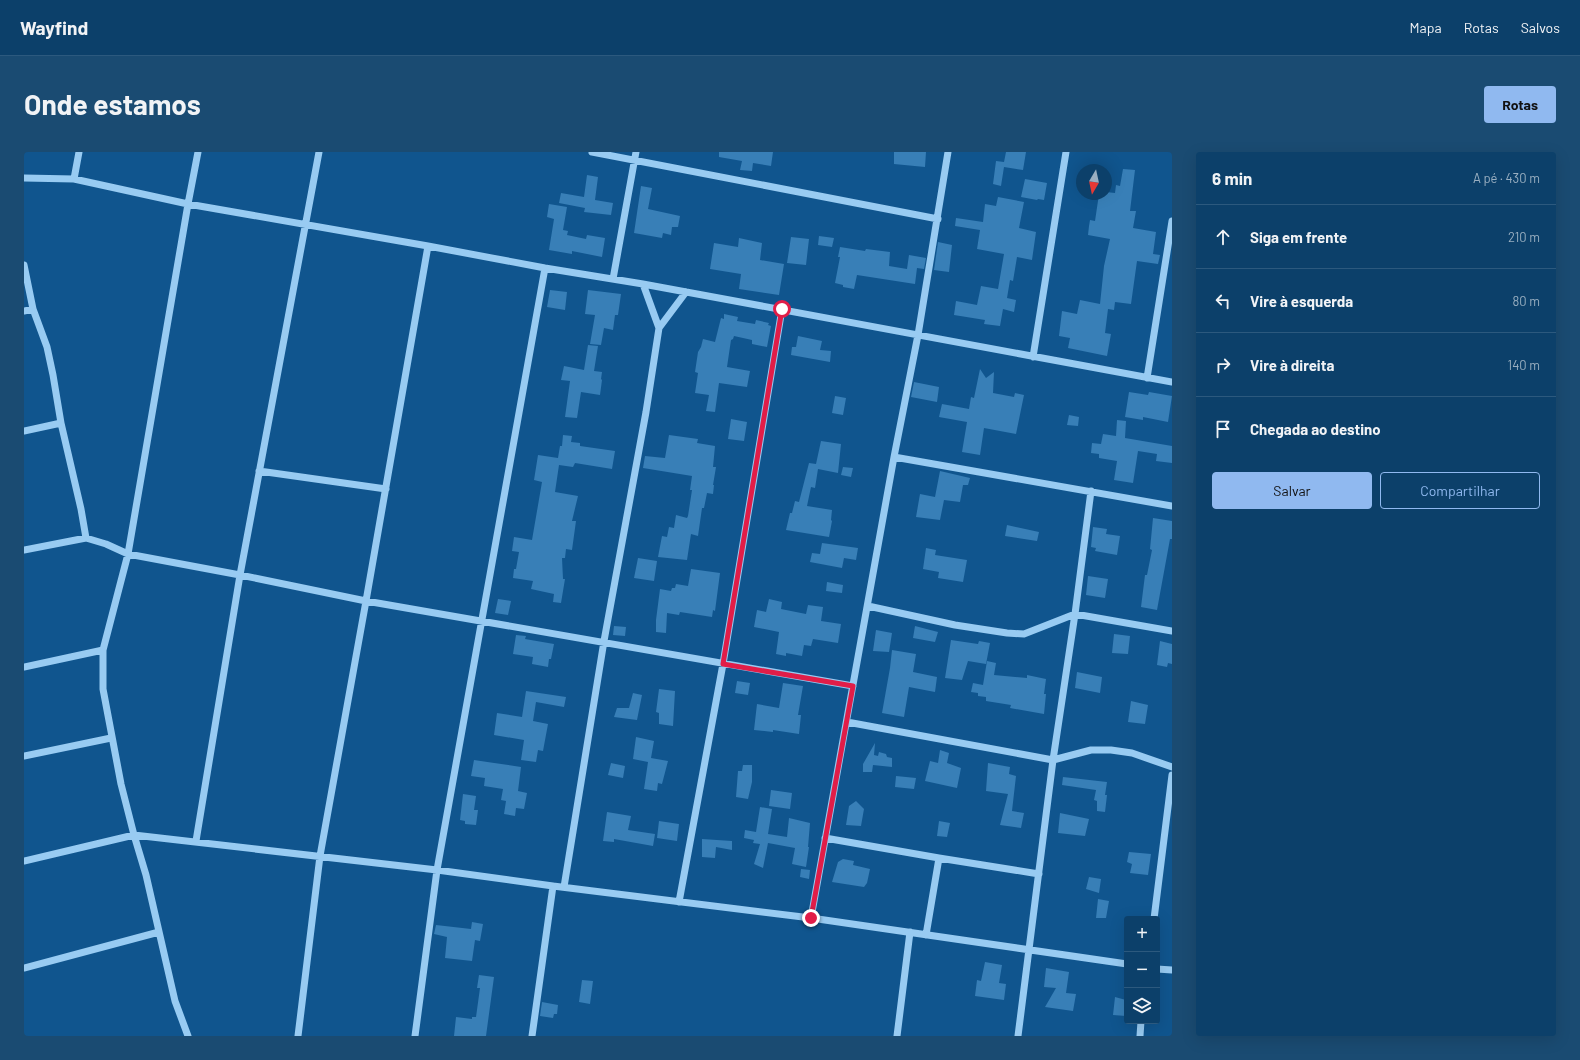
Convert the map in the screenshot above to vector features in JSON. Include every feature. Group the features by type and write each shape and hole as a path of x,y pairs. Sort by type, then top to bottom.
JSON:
{"street":[{"path":"74,179 79,152"},
{"path":"188,1036 175,1001 146,875 134,834 111,738 103,689 104,650 128,554 198,152"},
{"path":"196,841 240,574 319,152"},
{"path":"592,152 636,156 938,219"},
{"path":"811,918 894,457 918,335 948,152"},
{"path":"1033,357 1066,152"},
{"path":"613,279 636,156"},
{"path":"24,178 74,179 188,204 545,268 644,284 1172,382"},
{"path":"1147,378 1172,221"},
{"path":"298,1036 320,856 428,246"},
{"path":"24,265 33,309 47,347 86,538"},
{"path":"415,1036 437,870 483,622 545,268"},
{"path":"564,887 604,642 646,412 659,328 644,284"},
{"path":"659,328 686,292"},
{"path":"24,311 33,309"},
{"path":"679,902 723,664 782,309"},
{"path":"24,431 62,423"},
{"path":"894,457 1172,506"},
{"path":"259,470 386,489"},
{"path":"1018,1036 1053,760 1075,614 1091,491"},
{"path":"24,550 86,538 106,544 128,554 240,574 366,601 853,686"},
{"path":"868,606 955,625 1007,633 1024,634 1075,614 1172,631"},
{"path":"24,667 104,650"},
{"path":"847,722 1053,760 1091,750 1111,750 1132,753 1172,767"},
{"path":"24,756 111,738"},
{"path":"1154,916 1172,774"},
{"path":"24,861 134,834 437,870 811,918 1124,964"},
{"path":"826,838 1039,874"},
{"path":"926,935 939,858"},
{"path":"532,1036 554,886"},
{"path":"24,968 159,932"},
{"path":"897,1036 910,932"},
{"path":"1160,969 1172,970"},
{"path":"1140,1036 1142,1024"}],"building":[{"path":"719,152 773,152 771,166 753,163 752,171 740,170 742,161 719,157"},
{"path":"894,152 926,152 925,167 894,164"},
{"path":"1006,152 1026,152 1023,170 1004,167 1001,186 993,184 996,161 1004,162"},
{"path":"1123,169 1135,170 1130,211 1136,211 1133,228 1156,232 1153,254 1160,255 1158,264 1137,261 1131,304 1115,302 1114,310 1108,309 1105,333 1111,334 1107,356 1068,348 1070,338 1059,336 1062,311 1077,314 1080,300 1100,304 1104,266 1110,239 1088,235 1090,220 1095,221 1098,200 1112,200 1112,193 1115,193 1116,185 1120,186"},
{"path":"587,175 598,177 595,200 613,203 611,215 584,212 585,208 559,203 561,193 584,197"},
{"path":"1025,179 1047,183 1044,200 1021,197"},
{"path":"641,186 652,188 648,209 680,216 678,227 672,227 671,235 663,233 662,238 634,233"},
{"path":"998,197 1024,202 1019,228 1036,232 1032,260 1017,257 1013,281 1010,280 1007,298 1016,300 1014,312 1003,309 1000,326 984,324 985,320 954,315 956,301 977,305 981,286 998,289 1004,254 977,249 980,230 955,226 956,218 983,222 985,204 996,206"},
{"path":"549,204 567,207 563,230 568,231 567,235 586,239 587,235 605,238 602,257 572,251 572,254 549,250 554,219 547,217"},
{"path":"819,236 834,238 832,247 818,245"},
{"path":"791,237 809,239 806,265 787,263"},
{"path":"739,238 762,243 760,260 784,264 779,295 739,289 741,274 710,269 714,243 738,247"},
{"path":"938,242 952,245 949,272 934,270"},
{"path":"840,247 865,251 866,249 890,252 889,266 907,269 909,255 926,258 924,269 917,268 915,284 857,275 854,289 843,287 843,285 835,283 840,257 838,257"},
{"path":"550,290 567,292 565,310 547,307"},
{"path":"588,290 621,294 618,315 615,315 613,330 604,328 601,345 590,344 595,315 585,314"},
{"path":"724,314 738,317 737,321 755,324 756,320 769,323 768,325 771,326 767,347 752,344 752,340 734,336 731,340 727,367 750,371 747,387 719,383 715,412 706,411 709,395 695,393 698,373 695,372 698,352 703,339 715,342 721,318 724,319"},
{"path":"798,336 822,341 820,350 831,351 830,362 791,355 792,347 796,347"},
{"path":"588,345 598,346 594,371 602,372 600,395 581,392 577,418 565,417 570,381 561,380 564,366 584,370"},
{"path":"980,369 986,378 994,372 993,393 1014,397 1015,393 1024,395 1016,434 984,428 980,455 962,452 967,422 939,417 942,404 969,409 971,397 974,398"},
{"path":"914,382 939,387 937,402 911,397"},
{"path":"1129,392 1148,395 1149,392 1172,396 1168,422 1143,417 1143,420 1125,417"},
{"path":"835,396 846,398 843,415 832,413"},
{"path":"1069,415 1079,417 1078,426 1067,425"},
{"path":"731,419 747,422 744,441 728,439"},
{"path":"1117,420 1126,421 1125,438 1172,446 1172,463 1156,461 1157,454 1138,451 1133,483 1114,480 1117,461 1099,458 1099,454 1091,453 1092,443 1101,444 1103,434 1116,436"},
{"path":"563,435 572,436 571,442 580,443 580,446 615,451 612,469 575,463 573,467 559,465 555,492 578,496 572,521 576,521 572,550 566,549 565,558 562,558 563,579 565,579 561,603 553,602 554,594 531,589 533,581 513,578 519,552 512,551 514,537 532,540 542,482 534,480 538,455 558,458 560,446 562,446"},
{"path":"669,435 698,439 697,443 715,446 713,467 716,467 713,494 707,493 704,508 702,508 698,536 691,534 687,560 658,557 662,536 667,537 669,527 674,528 676,515 687,518 688,516 692,490 690,490 692,476 643,468 645,456 665,458"},
{"path":"821,441 841,444 838,473 818,469 815,488 811,487 807,506 832,510 832,521 829,537 786,530 790,513 792,513 795,501 799,502 809,463 816,464"},
{"path":"843,467 853,468 851,477 841,475"},
{"path":"940,471 970,478 968,485 963,485 960,502 944,500 940,520 916,517 920,494 935,497"},
{"path":"1153,518 1172,521 1172,539 1170,539 1157,610 1141,607 1145,575 1147,575 1152,550 1150,549"},
{"path":"1007,525 1039,532 1037,541 1005,536"},
{"path":"1093,527 1107,529 1106,534 1120,536 1117,555 1095,551 1096,548 1091,547"},
{"path":"822,543 858,548 856,560 844,558 842,568 810,562 812,553 820,554"},
{"path":"926,548 936,550 935,555 967,560 963,582 938,578 939,572 923,569"},
{"path":"638,558 657,561 654,581 634,578"},
{"path":"691,569 720,573 715,611 713,610 712,617 680,612 679,615 667,613 666,633 656,632 660,589 671,591 672,588 675,588 676,584 688,586"},
{"path":"1088,576 1108,579 1105,598 1086,595"},
{"path":"827,582 843,585 842,593 826,591"},
{"path":"498,599 511,601 508,615 495,613"},
{"path":"769,599 782,602 781,609 806,614 808,605 823,607 821,621 841,624 838,643 813,639 811,646 804,645 802,656 786,653 786,656 776,654 779,632 754,627 757,610 766,612"},
{"path":"614,626 626,627 625,636 613,635"},
{"path":"915,626 938,632 935,642 913,638"},
{"path":"876,630 892,633 889,652 873,651"},
{"path":"1114,634 1130,636 1128,654 1112,653"},
{"path":"516,635 526,636 525,639 554,644 548,667 532,664 533,657 513,654"},
{"path":"951,640 978,644 979,641 990,643 986,664 968,661 962,680 945,678"},
{"path":"1160,641 1172,644 1172,664 1168,663 1167,667 1157,665"},
{"path":"892,650 916,654 913,672 937,677 935,692 909,687 904,717 882,713"},
{"path":"987,661 996,663 994,675 1027,678 1027,675 1046,679 1044,714 1010,708 1011,705 986,701 986,697 978,696 978,693 971,692 973,683 983,685"},
{"path":"1077,672 1102,677 1100,693 1075,688"},
{"path":"737,681 750,683 748,695 735,693"},
{"path":"783,683 803,686 798,715 801,715 799,734 773,730 773,732 754,730 757,704 779,708"},
{"path":"659,689 675,691 673,726 659,724 659,713 656,712"},
{"path":"526,691 566,697 564,707 536,702 533,721 548,724 543,751 538,750 536,762 521,760 524,740 494,735 497,713 522,717"},
{"path":"633,693 642,695 637,720 614,717 617,708 629,708"},
{"path":"1131,701 1148,705 1145,724 1128,722"},
{"path":"636,737 654,741 651,758 668,761 662,784 658,783 657,791 644,789 648,762 633,759"},
{"path":"875,743 874,755 878,756 879,752 892,758 892,767 873,765 872,772 863,772 863,764"},
{"path":"940,750 949,753 947,763 961,768 957,788 925,781 930,761 938,763"},
{"path":"474,760 521,767 518,791 527,793 524,809 516,808 515,816 504,814 506,801 501,800 503,789 484,786 485,778 471,776"},
{"path":"611,763 625,766 623,778 608,775"},
{"path":"988,763 1010,767 1009,774 1016,776 1012,811 1024,813 1021,828 1000,825 1008,794 986,791"},
{"path":"743,765 752,765 752,782 748,799 736,797 738,771 742,771"},
{"path":"896,776 916,778 914,789 895,787"},
{"path":"1063,777 1107,782 1105,812 1097,811 1097,801 1094,800 1096,790 1062,785"},
{"path":"771,790 792,793 790,809 769,806"},
{"path":"463,794 476,796 474,810 478,810 476,825 465,824 465,821 460,820"},
{"path":"856,801 864,809 861,826 846,825 849,806"},
{"path":"760,807 772,809 768,834 787,837 789,818 810,823 806,867 792,864 795,848 768,843 763,868 754,864 760,844 753,843 754,840 744,838 745,830 756,832"},
{"path":"607,812 631,816 628,830 655,834 653,846 614,839 614,842 603,841"},
{"path":"1060,813 1089,819 1085,836 1058,833"},
{"path":"659,821 679,824 677,841 657,838"},
{"path":"939,821 950,823 947,837 937,836"},
{"path":"702,839 732,841 732,850 716,847 715,858 702,857"},
{"path":"1129,852 1151,854 1148,875 1130,873 1132,864 1127,862"},
{"path":"843,859 854,861 853,865 870,869 867,883 864,887 832,882 838,862"},
{"path":"801,869 810,870 809,879 800,877"},
{"path":"1089,877 1101,879 1099,893 1086,889"},
{"path":"1098,899 1109,901 1106,918 1096,918"},
{"path":"472,922 483,924 480,941 475,940 472,961 445,958 447,937 434,934 436,925 471,929"},
{"path":"985,962 1002,965 999,983 1006,984 1004,1000 975,996 977,980 981,981"},
{"path":"1046,968 1069,972 1066,993 1076,994 1073,1011 1045,1007 1056,988 1044,987"},
{"path":"479,975 494,977 486,1036 454,1036 456,1017 472,1019 472,1017 476,1017 480,988 477,988"},
{"path":"582,980 593,981 590,1004 579,1002"},
{"path":"1115,997 1124,999 1124,1016 1113,1015"},
{"path":"542,1002 558,1005 557,1014 554,1014 553,1018 540,1016"}],"route":[{"path":"782,309 723,664 853,686 811,918"}]}
